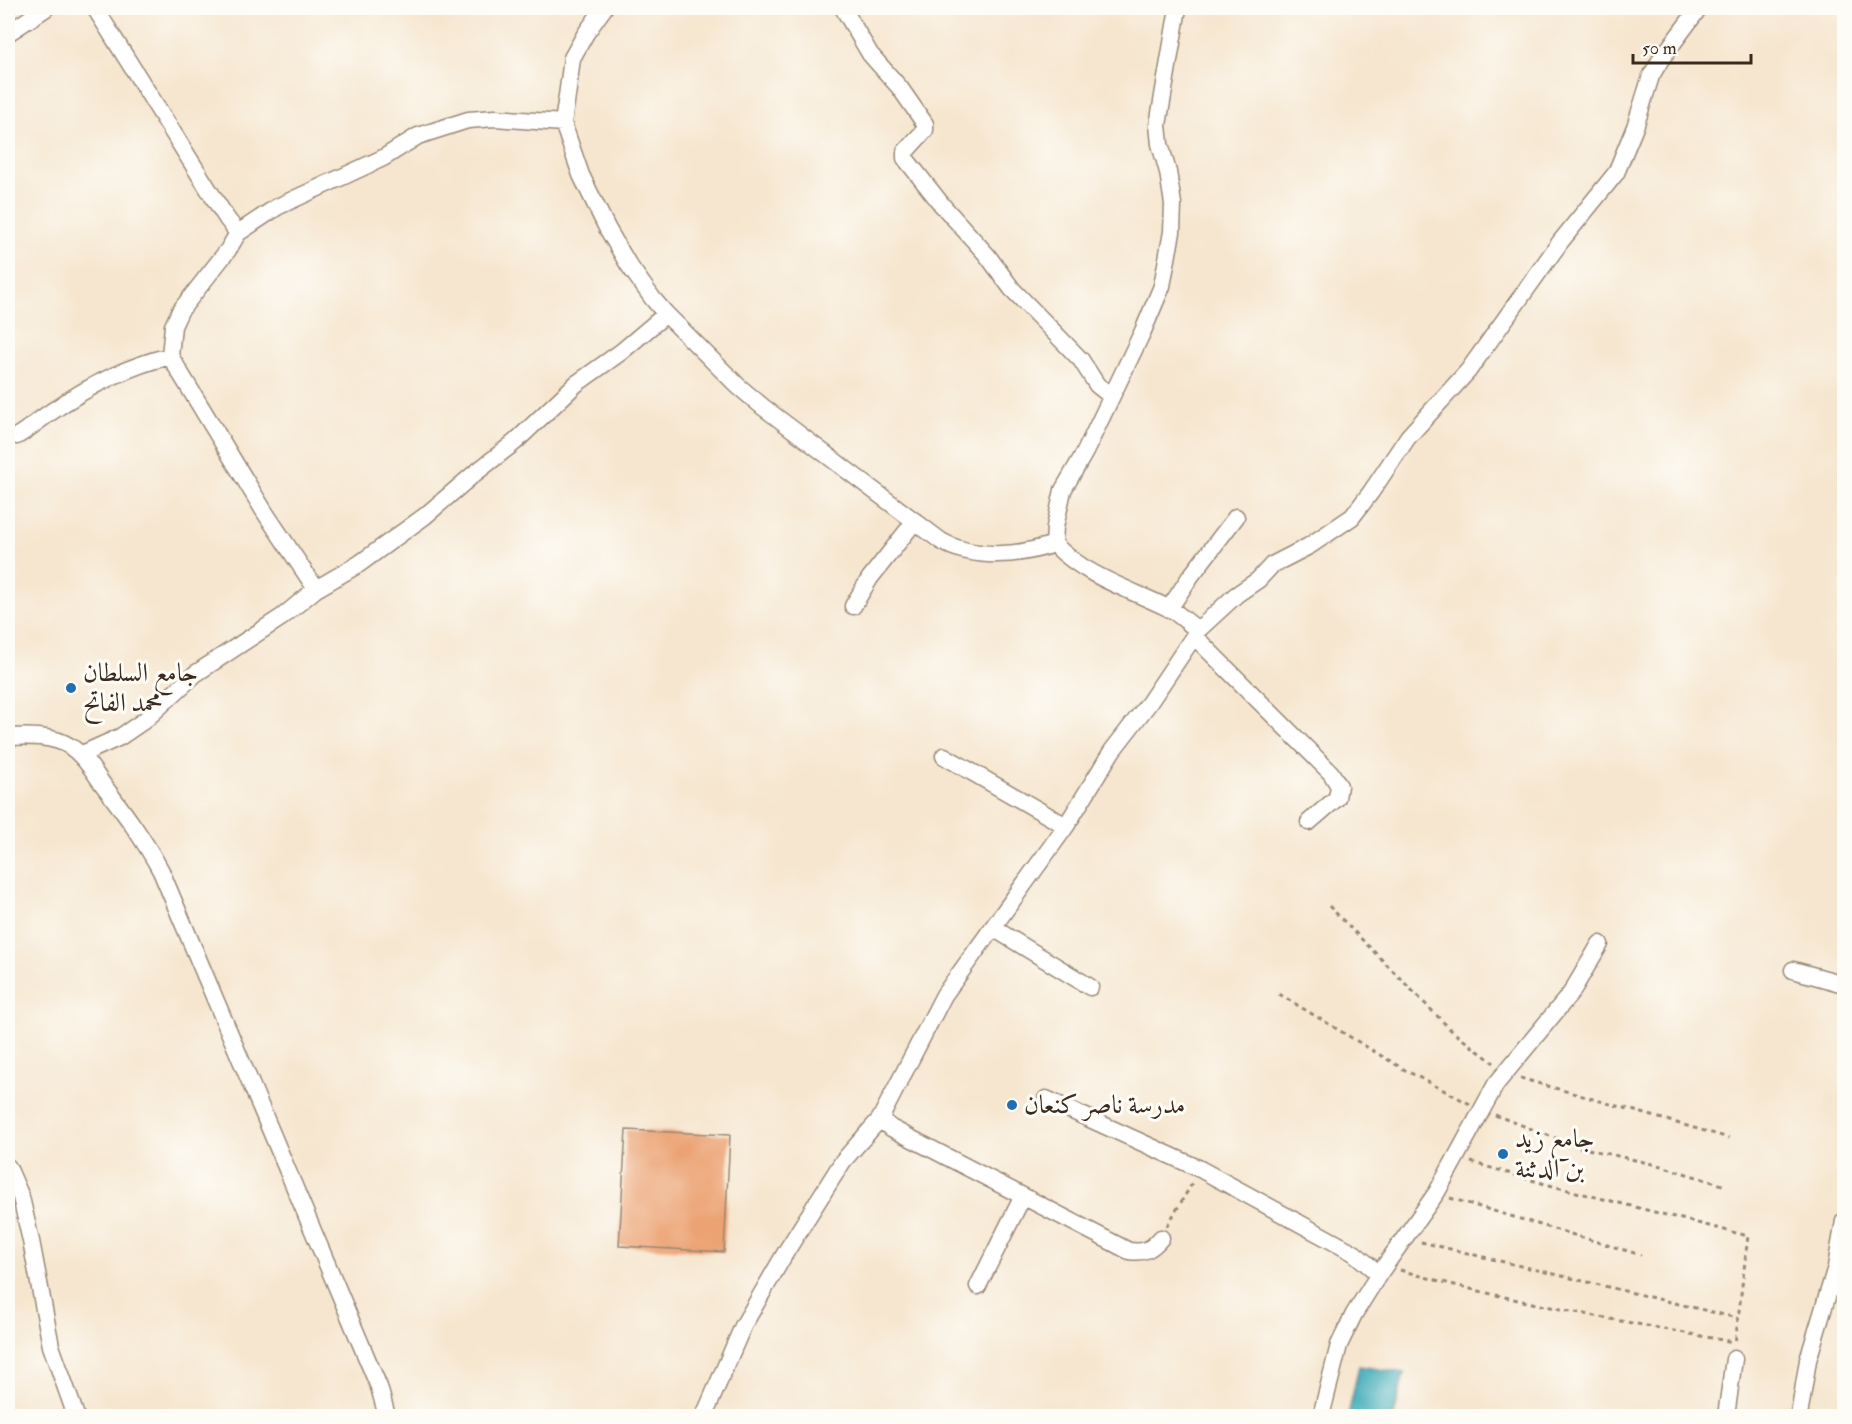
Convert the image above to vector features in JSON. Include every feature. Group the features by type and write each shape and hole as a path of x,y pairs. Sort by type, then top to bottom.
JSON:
{"street":[{"path":"8,33 46,8"},
{"path":"95,8 238,233"},
{"path":"604,8 572,58 563,123 581,175 607,228 628,264 666,314 738,386 763,407 941,541 970,553 1037,550 1054,544"},
{"path":"843,8 870,54 900,88 925,124 925,130 905,152 905,158 942,205 987,255 1012,289 1081,360 1097,385 1111,396"},
{"path":"1178,8 1158,125 1173,204 1168,259 1154,308 1064,490 1055,527 1054,544 1066,556 1086,569 1146,600 1169,609 1196,633 1331,773 1339,786 1337,798 1310,822"},
{"path":"704,1416 743,1326 843,1161 880,1119 944,995 1066,826 1112,752 1149,703 1196,633 1236,595 1258,580 1272,565 1339,527 1363,503 1408,437 1468,371 1561,241 1616,173 1635,127 1651,76 1699,8"},
{"path":"316,589 264,511 170,356 173,326 180,311 228,250 238,233 276,207 383,158 418,136 468,120 495,118 563,123"},
{"path":"80,755 120,736 145,720 195,674 282,617 316,589 359,564 425,516 515,442 576,384 621,352 666,314"},
{"path":"17,436 77,396 115,376 147,361 170,356"},
{"path":"1169,609 1190,577 1236,518"},
{"path":"853,606 870,578 915,521"},
{"path":"8,737 42,738 71,746 149,848 161,871 379,1388 387,1416"},
{"path":"944,756 1066,826"},
{"path":"993,928 1090,987"},
{"path":"1321,1416 1338,1345 1354,1314 1437,1192 1496,1084 1571,993 1600,944"},
{"path":"1792,970 1845,984"},
{"path":"1046,1099 1200,1169 1383,1269"},
{"path":"880,1119 891,1128 1129,1251 1141,1253 1153,1249 1161,1238"},
{"path":"8,1167 21,1197 32,1241 51,1346 76,1416"},
{"path":"978,1286 1023,1196"},
{"path":"1799,1416 1808,1360 1836,1266 1845,1221"},
{"path":"1726,1416 1734,1351"}],"path":[{"path":"1329,906 1453,1032 1505,1072 1729,1138"},
{"path":"1279,994 1405,1070 1483,1110 1578,1147 1661,1166 1726,1186"},
{"path":"1383,1269 1401,1270 1463,1287 1734,1351 1748,1236 1545,1184 1455,1156"},
{"path":"1161,1238 1200,1169"},
{"path":"1437,1192 1450,1198 1641,1255"},
{"path":"1406,1235 1417,1241 1737,1318"}],"water":[{"path":"1359,1366 1404,1373 1394,1416 1348,1416"}],"building":[{"path":"626,1130 730,1135 724,1252 619,1246"}],"place":[{"name":"جامع السلطان محمد الفاتح","path":"71,688"},
{"name":"مدرسة ناصر كنعان","path":"1012,1105"},
{"name":"جامع زيد بن الدثنة","path":"1503,1154"}]}
